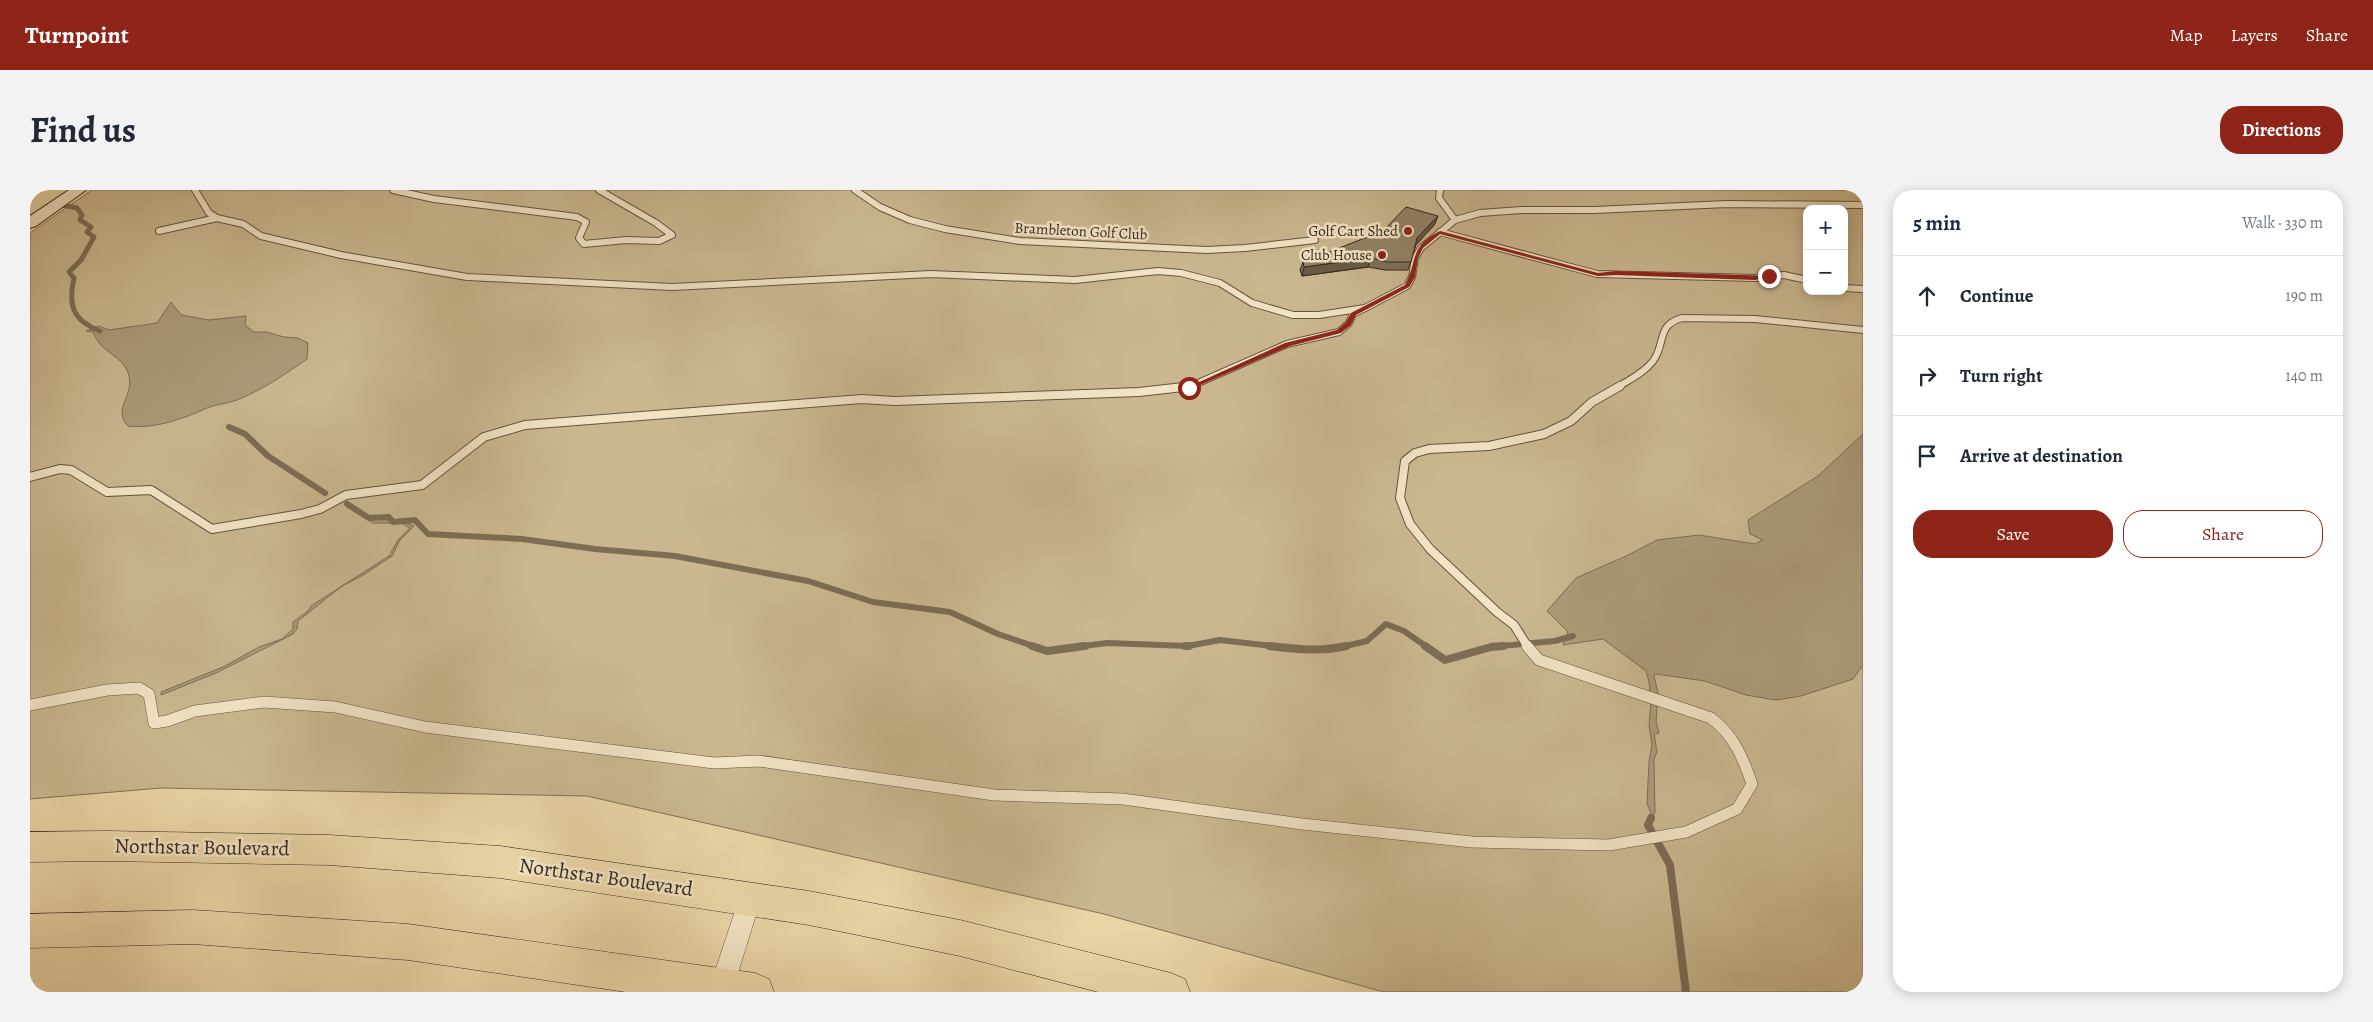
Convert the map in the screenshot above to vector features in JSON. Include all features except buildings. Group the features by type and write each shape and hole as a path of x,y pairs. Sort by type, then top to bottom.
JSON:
{"main road":[{"path":"37,200 53,190"},
{"path":"30,223 79,190"},
{"name":"Northstar Boulevard","path":"30,848 107,846 329,850 490,861 632,880 809,908 960,938 1171,992"},
{"path":"30,931 193,927 408,942 732,990"}],"street":[{"path":"732,990 750,899"}],"lane":[{"path":"195,190 209,213 217,218 243,224 261,236 341,255 467,277 600,285 672,287 931,274 1075,280 1158,271 1181,273 1220,282 1252,303 1293,315 1319,315 1365,308"},
{"path":"393,190 434,199 577,217 586,222 579,238 584,244 626,240 659,241 672,235 656,223 599,190"},
{"name":"Brambleton Golf Club","path":"855,190 870,202 915,221 960,232 1011,240 1070,245 1182,249 1235,249 1314,240"},
{"path":"1440,190 1439,198 1455,220"},
{"path":"30,477 60,469 71,470 107,492 151,490 212,529 296,516 320,509 346,495 422,485 484,437 525,425 862,399 894,401 1139,392 1189,388 1287,344 1339,332 1349,323 1353,314 1407,286 1412,277 1416,258 1421,248 1455,220 1468,215 1509,211 1612,210 1707,204 1838,207 1863,205"},
{"path":"159,231 217,218"},
{"path":"1440,232 1598,274 1755,278 1784,276 1803,279"},
{"path":"1848,288 1863,289"},
{"path":"30,705 107,690 139,688 149,694 154,723 168,721 195,711 264,702 335,707 441,730 714,763 759,761 994,795 1123,799 1302,824 1472,842 1609,846 1676,835 1738,809 1752,784 1743,756 1733,737 1724,726 1712,718 1539,660 1530,650 1520,631 1430,549 1410,524 1400,498 1405,461 1414,453 1429,449 1489,446 1513,442 1544,434 1570,421 1592,402 1646,370 1655,359 1666,328 1671,322 1682,318 1754,319 1863,330"}],"shaded area":[{"path":"92,190 1863,190 1863,992 1384,992 1104,914 587,796 161,788 30,799 30,233"},
{"path":"171,302 181,315 209,320 246,316 245,325 254,332 267,332 284,337 298,338 308,343 307,359 264,387 237,400 210,407 159,425 128,426 122,414 130,383 126,369 118,359 102,346 93,332 86,331 99,326 109,330 157,323"},
{"path":"1863,434 1863,665 1853,679 1801,696 1776,700 1746,695 1705,681 1656,674 1654,676 1658,693 1656,722 1659,733 1654,734 1657,752 1654,759 1655,812 1648,825 1651,813 1647,804 1652,744 1649,725 1651,703 1646,671 1603,639 1563,645 1568,632 1547,611 1576,578 1657,540 1699,535 1755,544 1763,540 1750,534 1748,520 1818,476"},
{"path":"349,504 357,511 372,518 397,521 414,526 400,540 392,556 365,574 343,585 389,556 398,540 410,528 401,523 373,523 347,507"},
{"path":"341,587 298,621 297,629 293,634 216,673 161,695 161,692 223,667 259,647 282,639 293,629 293,622 309,610 311,606"}],"waterway":[{"path":"62,205 77,208 82,215 80,220 91,227 87,232 94,237 81,260 69,272 74,278 72,288 74,310 83,322 100,331"},
{"path":"229,427 245,434 268,456 325,493"},
{"path":"347,504 369,518 389,517 393,522 415,520 428,534 522,539 595,549 675,556 808,581 873,602 950,612 998,634 1036,647"},
{"path":"1341,647 1367,641 1386,624 1404,631 1427,647"},
{"path":"1490,647 1555,641 1573,636"},
{"path":"1188,646 1220,640 1280,647"},
{"path":"1076,647 1107,643 1188,646"},
{"path":"1032,646 1047,651 1085,646"},
{"path":"1269,646 1298,649 1346,646"},
{"path":"1425,646 1445,660 1491,647 1503,646"},
{"path":"1651,818 1648,825 1670,865 1686,992"}],"place":[{"name":"Golf Cart Shed","path":"1408,231"},
{"name":"Club House","path":"1382,255"}],"route":[{"path":"1189,388 1287,344 1339,332 1349,323 1353,314 1397,293 1407,286 1412,277 1416,258 1421,248 1440,232 1598,274 1755,278 1769,276"}]}
